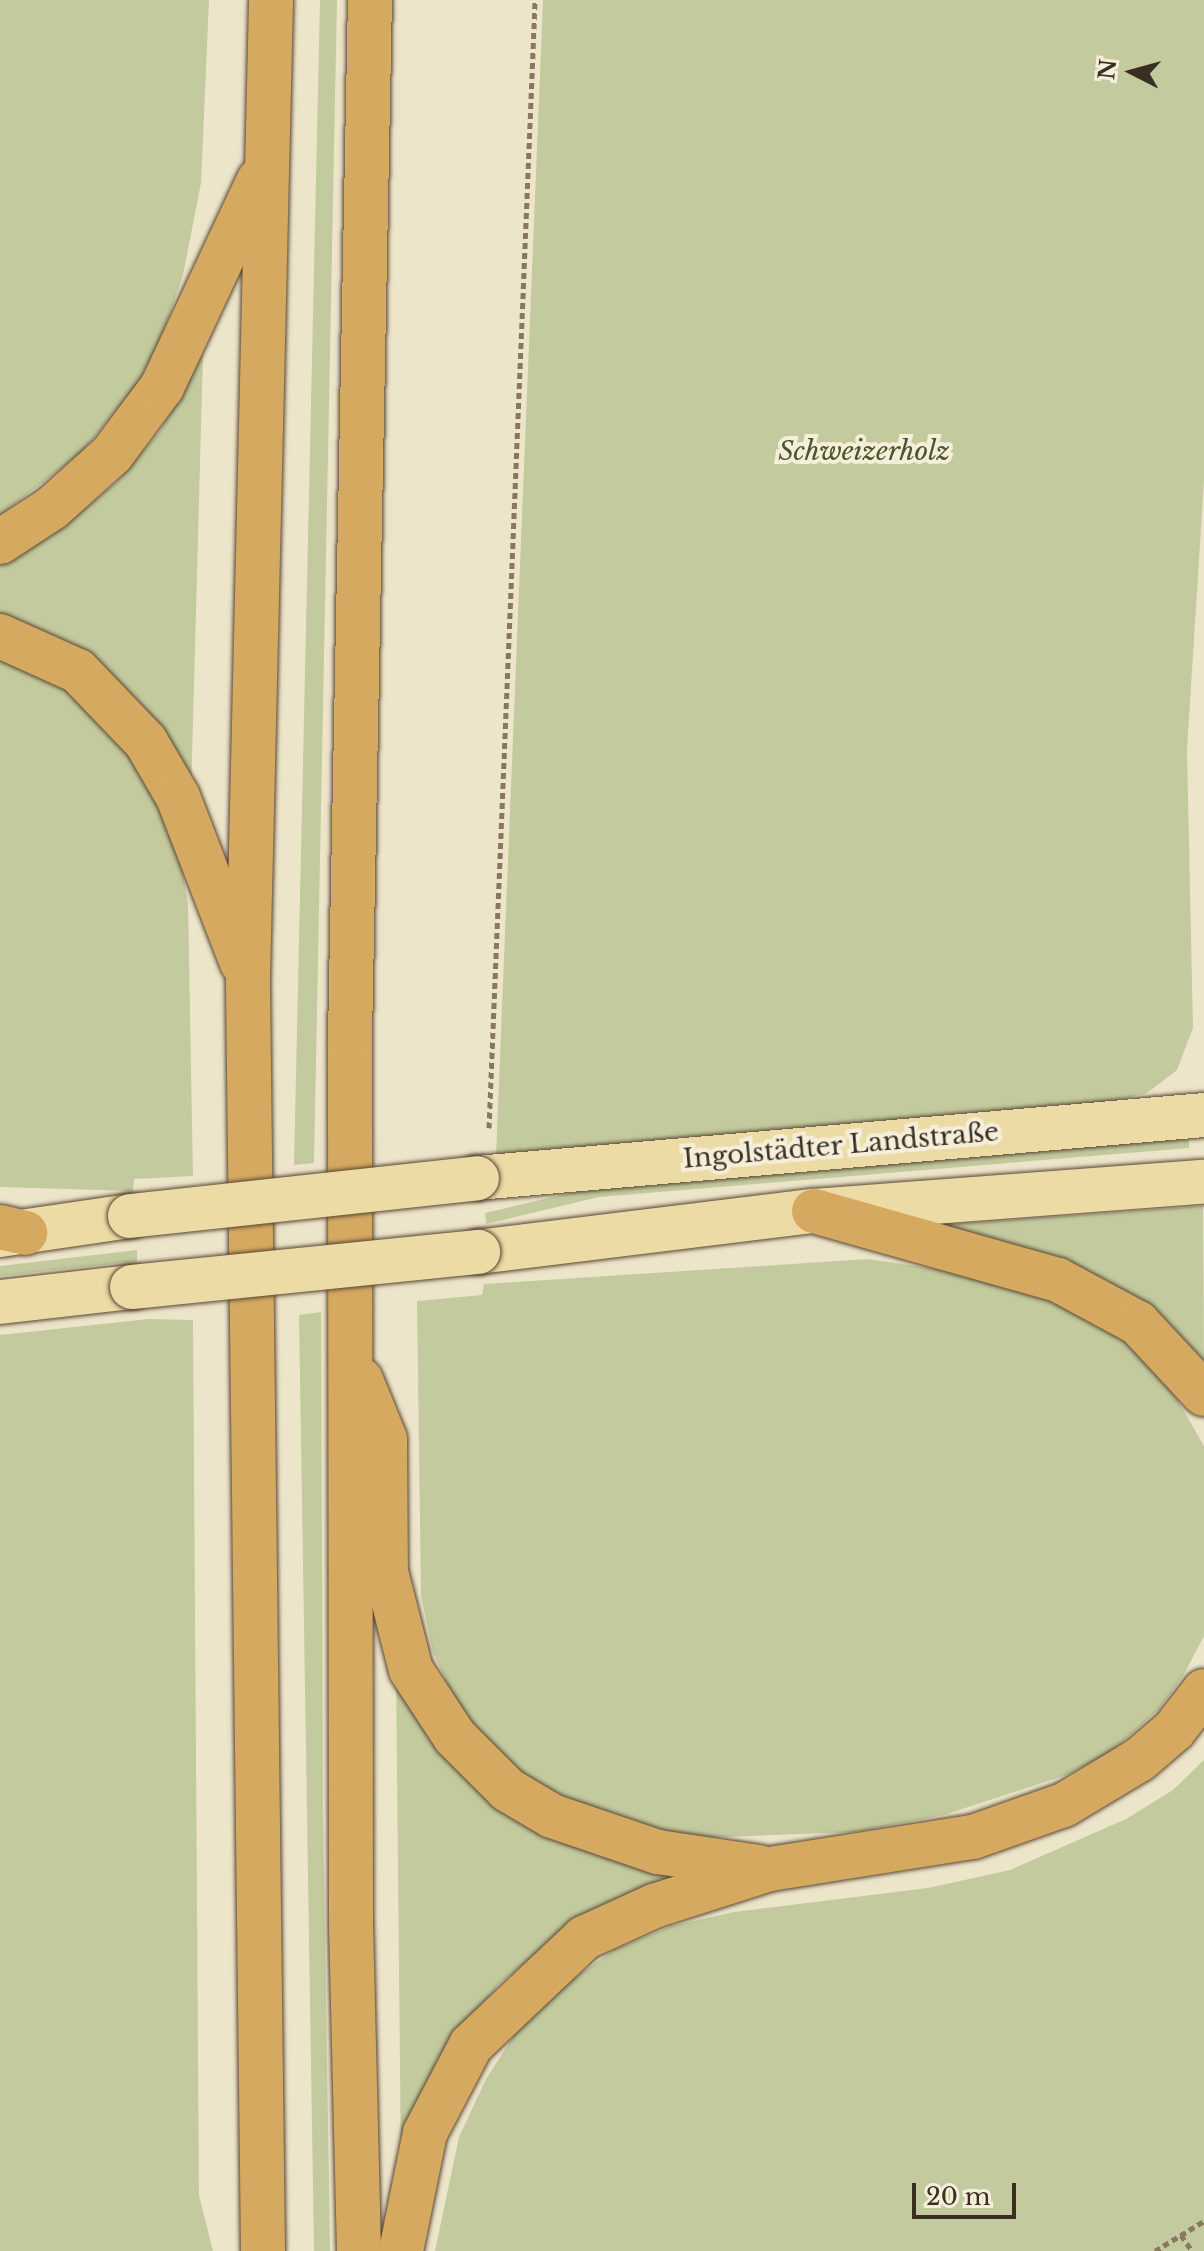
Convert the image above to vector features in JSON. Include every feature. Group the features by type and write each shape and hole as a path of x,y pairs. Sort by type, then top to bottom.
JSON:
{"highway":[{"path":"263,2251 248,978 271,0"},
{"path":"359,2251 351,1918 355,523 370,0"},
{"path":"0,542 52,508 112,454 162,387 267,163"},
{"path":"0,636 78,671 146,742 178,797 248,978"},
{"path":"814,1211 1071,1286 1138,1323 1204,1394"},
{"path":"352,1357 385,1439 386,1572 411,1670 455,1737 508,1790 552,1816 658,1852 770,1869"},
{"path":"401,2251 425,2133 471,2045 497,2014 584,1938 654,1906 770,1869 973,1837 1064,1805 1139,1760 1174,1730 1204,1691"}],"main road":[{"name":"Ingolstädter Landstraße","path":"8,1232 477,1178 1204,1115"},
{"path":"0,1302 478,1252 814,1211 1204,1182"}],"path":[{"path":"489,1128 535,0"},
{"path":"1155,2251 1204,2221"},
{"path":"1181,2235 1192,2251"}],"green space":[{"path":"0,0 209,0 201,183 183,275 161,339 138,383 81,453 0,515"},
{"path":"320,0 337,0 314,1163 294,1165"},
{"name":"Schweizerholz","path":"543,0 1204,0 1204,480 1187,750 1193,1028 1177,1070 1147,1093 1105,1103 496,1155"},
{"path":"203,354 191,794 0,621 0,565 59,530 117,482 160,431"},
{"path":"0,651 55,676 143,764 181,863 188,903 193,1176 134,1179 133,1191 0,1187"},
{"path":"1189,1137 1189,1148 599,1197 486,1224 485,1213 600,1186"},
{"path":"1203,1206 1204,1360 1145,1305 927,1226"},
{"path":"137,1250 137,1261 0,1276 0,1266"},
{"path":"868,1259 1006,1279 1100,1319 1162,1373 1204,1446 1204,1636 1183,1676 1160,1708 1109,1754 1066,1775 944,1815 855,1832 697,1838 595,1817 510,1767 457,1704 433,1652 421,1596 417,1301 482,1295 484,1284"},
{"path":"321,1312 323,1808 330,2251 314,2251 299,1315"},
{"path":"149,1319 193,1320 199,2195 213,2251 0,2251 0,1335"},
{"path":"396,1672 417,1710 663,1872 666,1883 594,1909 500,1983 477,2011 401,2168"},
{"path":"1204,1760 1204,2251 435,2251 459,2137 486,2079 515,2034 560,1988 614,1950 671,1926 734,1912 928,1888 1010,1870 1126,1819 1173,1790"}]}
